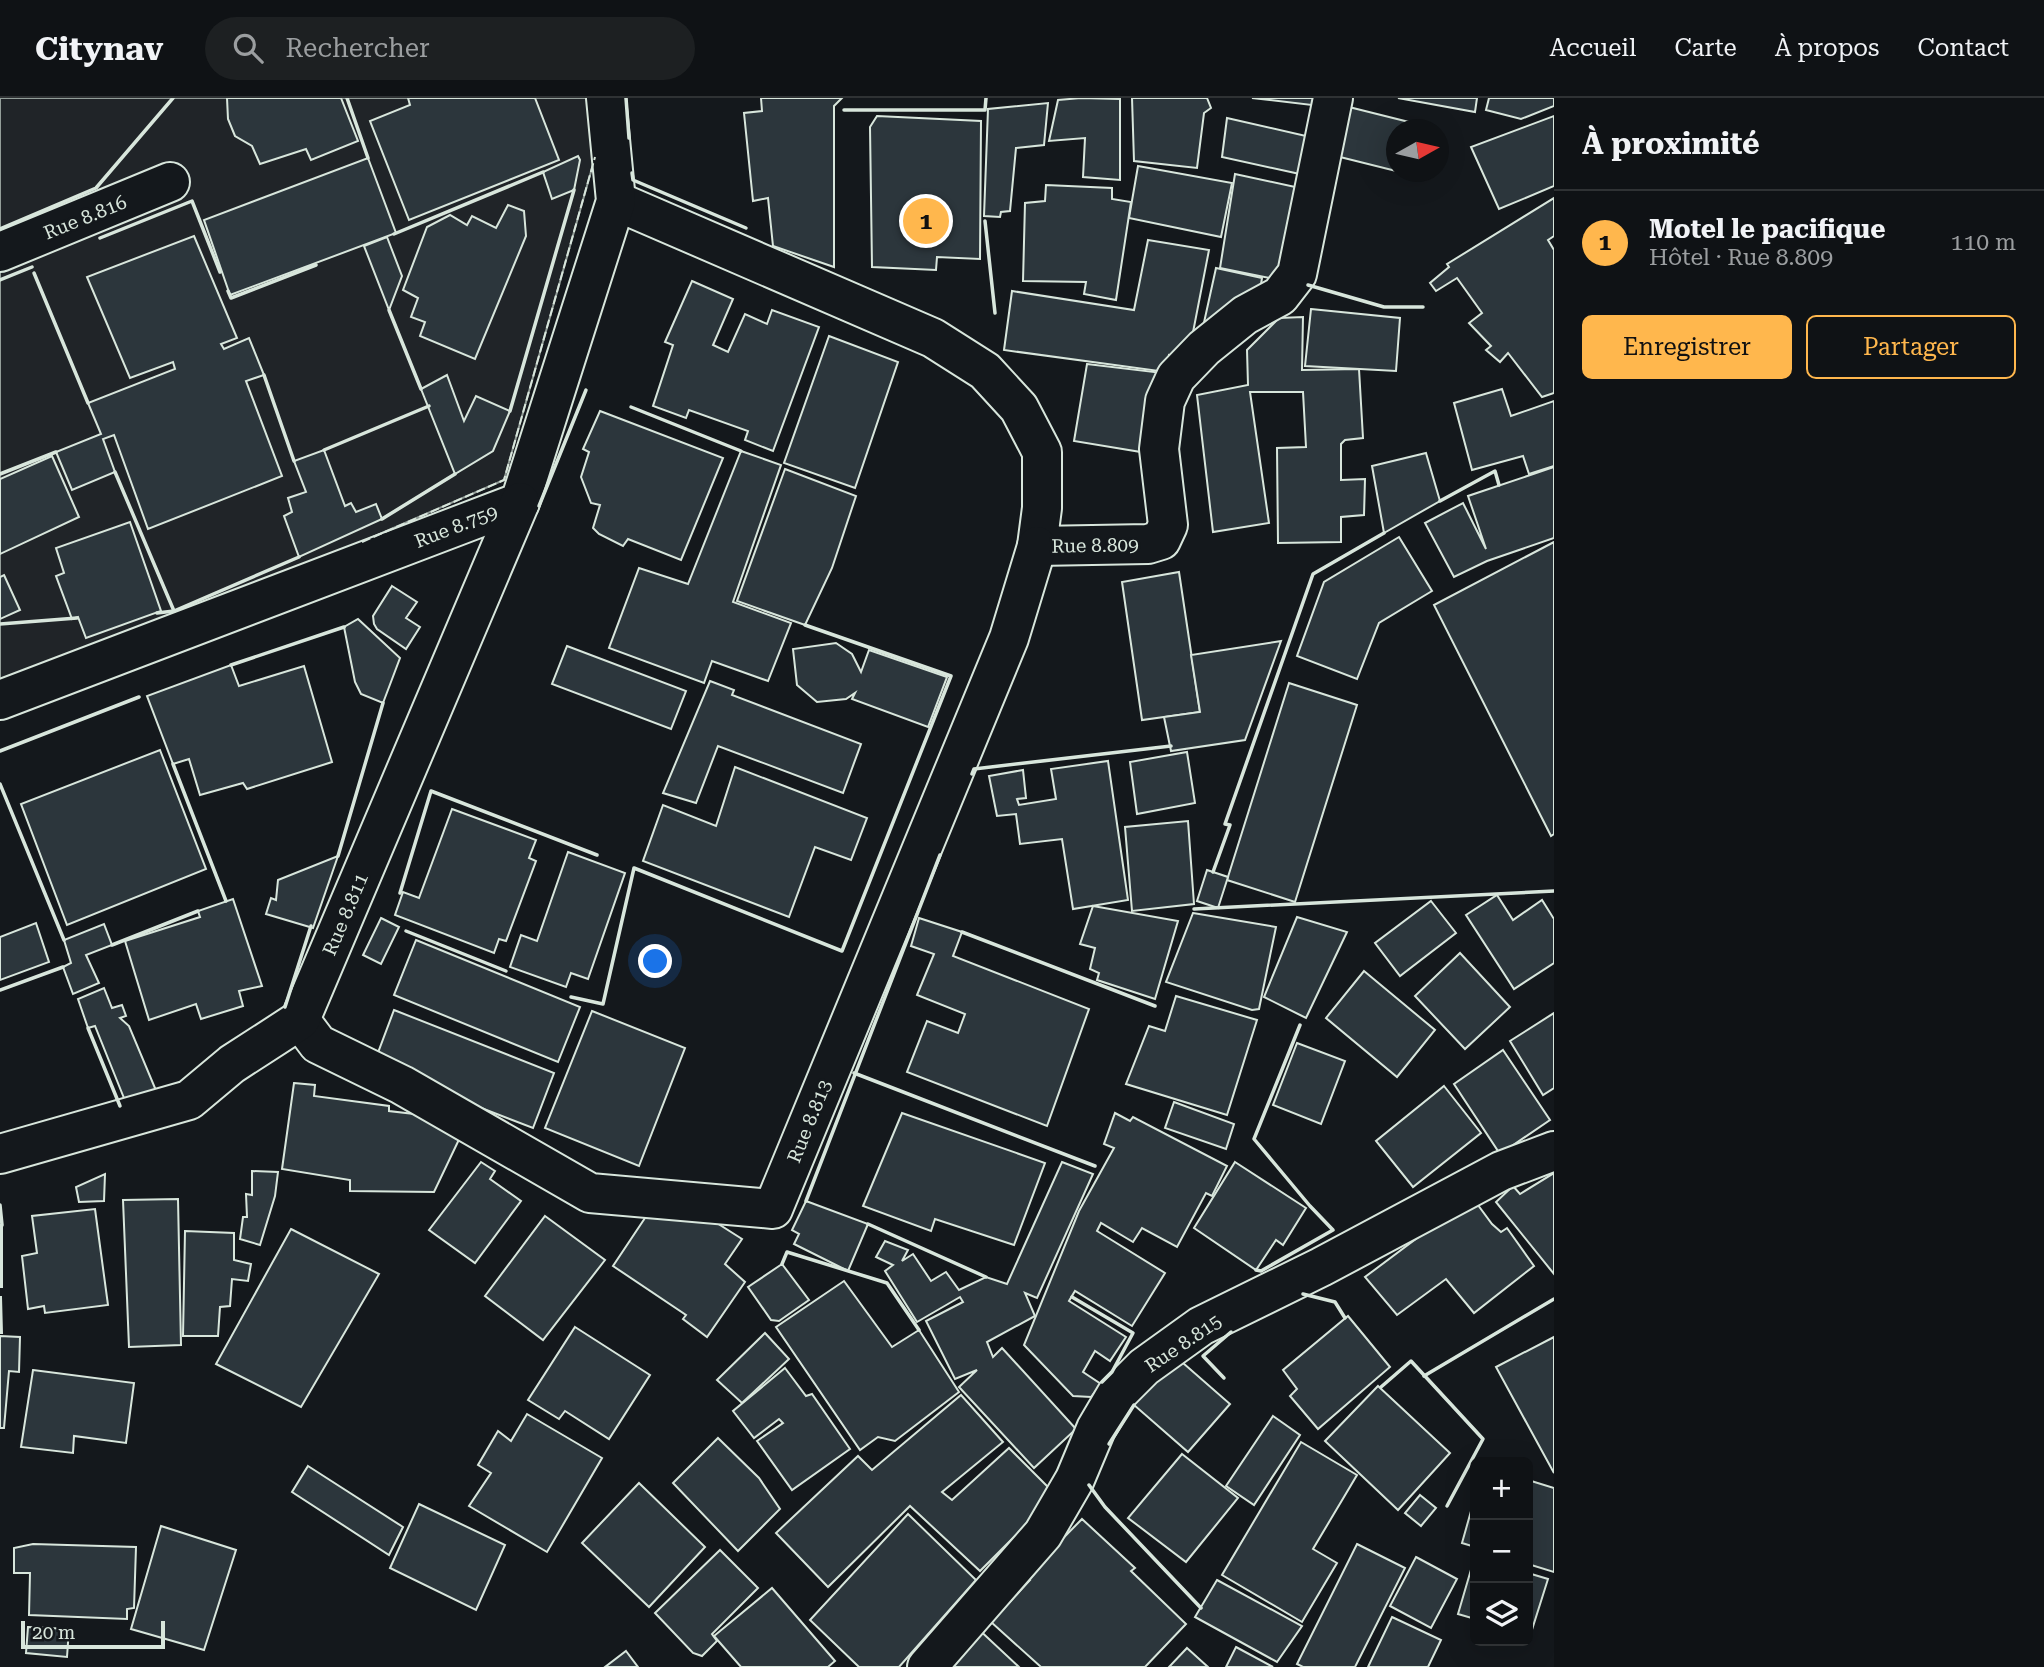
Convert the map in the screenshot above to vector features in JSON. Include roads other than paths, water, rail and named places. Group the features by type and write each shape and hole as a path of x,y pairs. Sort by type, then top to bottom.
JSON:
{"street":[{"name":"Rue 8.759","path":"0,700 520,502 616,201 606,98"},
{"name":"Rue 8.809","path":"616,201 933,338 985,371 1019,408 1042,452 1042,508 1037,546 1148,544 1161,540 1168,525 1159,449 1165,401 1176,377 1204,348 1245,316 1280,296 1297,274 1333,98"},
{"name":"Rue 8.816","path":"0,251 170,182"},
{"name":"Rue 8.811","path":"300,1020 520,502"},
{"name":"Rue 8.813","path":"300,1020 318,1044 402,1085 590,1192 773,1209 1009,638 1037,546"},
{"path":"0,1154 188,1100 232,1065 300,1020"},
{"name":"Rue 8.815","path":"927,1667 1043,1534 1075,1479 1102,1418 1116,1395 1144,1367 1201,1326 1321,1267 1501,1171 1554,1152"}],"place":[{"name":"Motel le pacifique","path":"926,221"}]}
